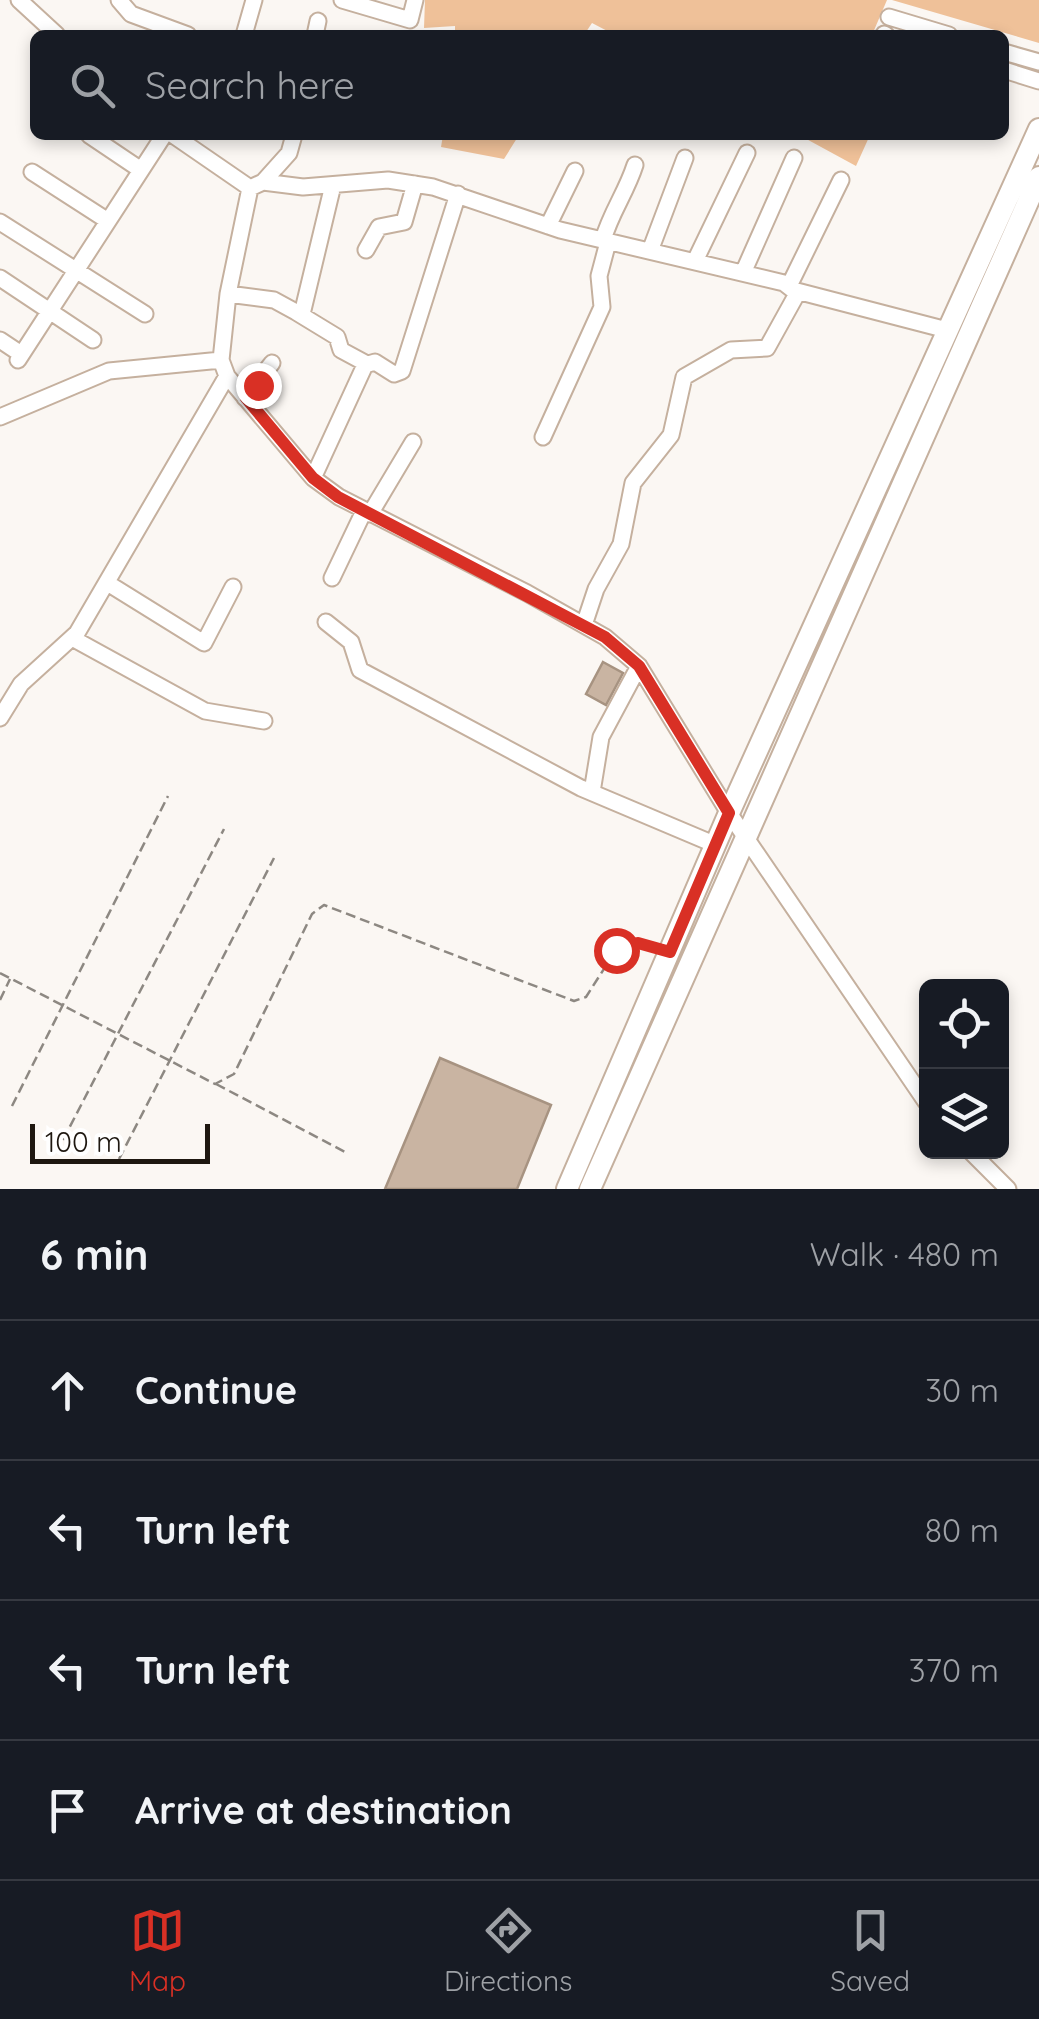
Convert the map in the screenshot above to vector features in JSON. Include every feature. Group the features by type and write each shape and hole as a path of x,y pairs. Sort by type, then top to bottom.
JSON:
{"main road":[{"path":"568,1189 729,813 1039,129"},
{"path":"590,1189 1039,177"}],"street":[{"path":"20,0 52,30"},
{"path":"119,0 131,14 174,30"},
{"path":"245,30 254,0"},
{"path":"342,0 410,20 415,0"},
{"path":"889,17 932,30"},
{"path":"1009,53 1039,62"},
{"path":"1009,72 1039,81"},
{"path":"96,140 141,170"},
{"path":"0,340 20,357 161,140"},
{"path":"0,718 20,684 72,638 109,584 224,368 228,294 257,185 288,153 292,140"},
{"path":"189,141 257,185 388,180 415,184 458,194 548,226 743,273 947,330"},
{"path":"695,262 747,153"},
{"path":"650,251 684,158"},
{"path":"743,273 794,158"},
{"path":"543,436 602,307 598,276 614,205 625,194 634,165"},
{"path":"548,226 575,171"},
{"path":"32,172 108,221"},
{"path":"584,625 596,589 623,537 633,483 671,435 684,377 730,350 767,348 842,180"},
{"path":"296,312 302,310 333,184"},
{"path":"366,250 378,227 404,222 415,184"},
{"path":"228,294 274,300 337,337 341,350 398,375 458,194"},
{"path":"0,222 145,314"},
{"path":"0,278 94,340"},
{"path":"246,398 272,363"},
{"path":"313,478 367,364"},
{"path":"224,368 313,478 367,513 584,625 624,650 639,666 744,836 919,1092"},
{"path":"0,417 109,371 224,368"},
{"path":"332,578 367,513 413,442"},
{"path":"109,584 204,643 233,587"},
{"path":"326,622 351,642 360,670 592,792 716,845"},
{"path":"72,638 205,711 264,721"},
{"path":"592,792 601,737 639,666"},
{"path":"978,1159 1008,1189"}],"path":[{"path":"12,1106 168,796"},
{"path":"63,1140 224,829"},
{"path":"120,1159 274,858"},
{"path":"215,1084 234,1074 312,914 324,904 574,1000 586,996 616,950 626,944 670,952"},
{"path":"0,973 347,1154"},
{"path":"0,1000 10,979"}],"shaded area":[{"path":"425,0 887,0 874,30 605,30 592,23 587,30 424,28"},
{"path":"892,0 1039,0 1039,43 1009,34 1009,30 995,30"},
{"path":"442,140 516,140 504,159 441,147"},
{"path":"808,140 868,140 856,166"}],"building":[{"path":"603,662 623,673 606,705 586,694"},
{"path":"440,1058 551,1105 517,1189 385,1189"}],"route":[{"path":"258,385 246,398 313,478 338,497 528,593 605,637 639,666 729,813 670,952 638,943 616,950"}]}
